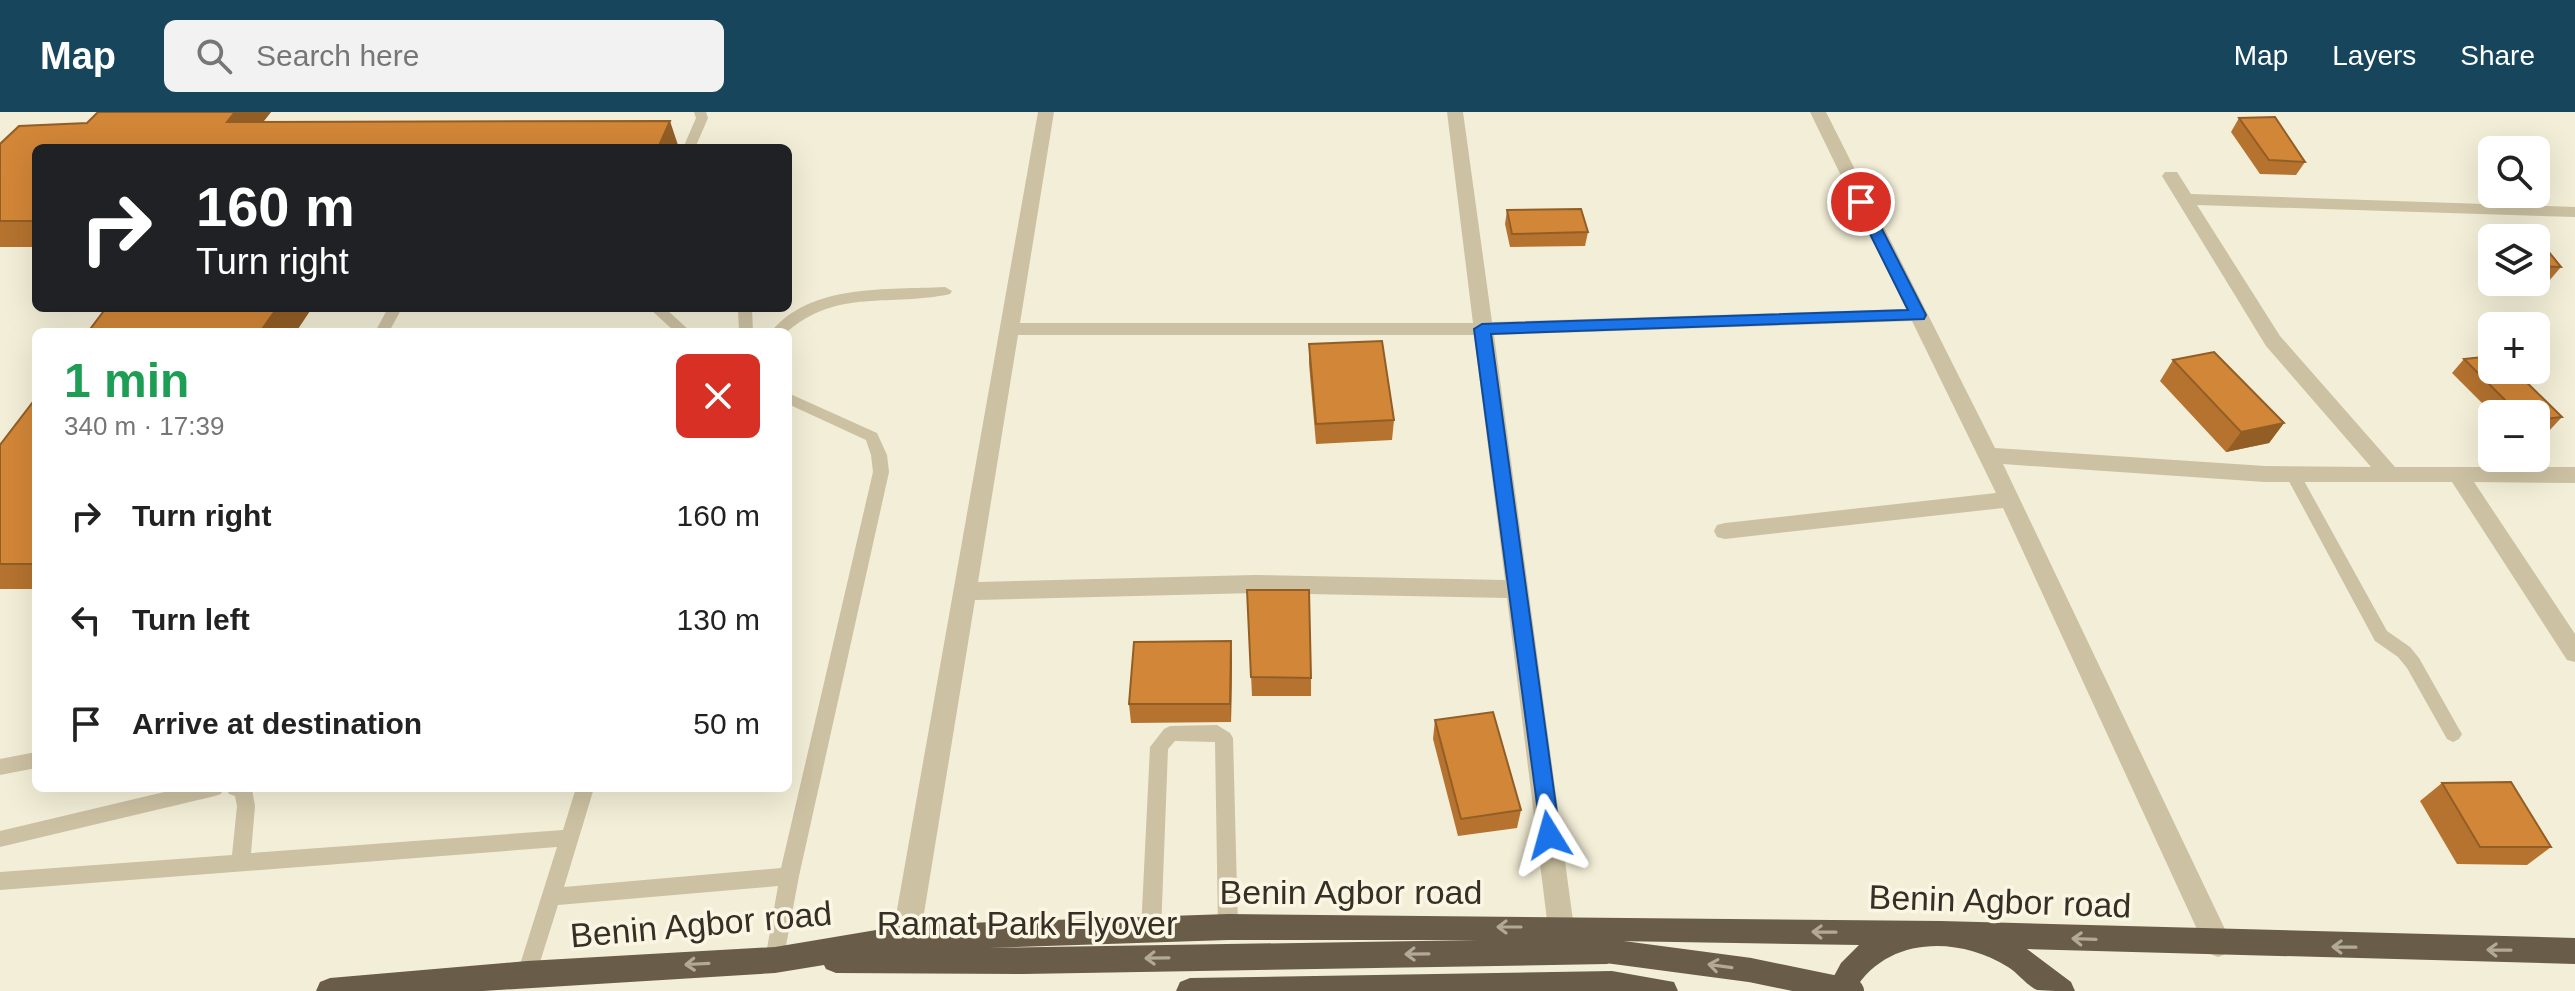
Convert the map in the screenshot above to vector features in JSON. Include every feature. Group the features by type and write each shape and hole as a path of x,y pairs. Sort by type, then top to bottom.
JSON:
{"highway":[{"name":"Benin Agbor road","path":"330,991 527,974 775,960 906,938 1228,927 1941,934 2218,944 2575,951"},
{"path":"1840,991 1856,965 1873,950 1916,935 1941,934 1991,946 2016,957 2061,991"},
{"name":"Ramat Park Flyover","path":"775,960 1023,961 1607,951 1750,970 1852,991"},
{"path":"1190,991 1612,984 1664,991"}],"street":[{"path":"906,938 1046,112"},
{"path":"1455,112 1561,928"},
{"path":"1818,112 2010,499 2218,944"},
{"path":"2171,176 2273,341 2391,476"},
{"path":"2186,199 2575,212"},
{"path":"1009,329 1482,329 1918,315"},
{"path":"1988,455 2293,474 2575,475"},
{"path":"2459,476 2575,653"},
{"path":"1725,531 2010,499"},
{"path":"966,591 1255,584 1516,589"}],"lane":[{"path":"691,144 702,118 700,112"},
{"path":"782,328 791,319 828,303 945,291"},
{"path":"661,312 679,328"},
{"path":"775,960 789,876 881,472 872,437 792,400"},
{"path":"2293,474 2381,636 2413,663 2453,734"},
{"path":"1151,931 1159,747 1170,734 1217,733 1224,738 1228,927"},
{"path":"0,767 32,761"},
{"path":"0,839 198,792"},
{"path":"241,863 246,806 244,792"},
{"path":"527,974 584,792"},
{"path":"0,881 569,838"},
{"path":"552,897 789,876"}],"building":[{"path":"98,112 235,112 227,122 670,121 660,144 32,144 32,221 0,221 0,144 19,126 87,123"},
{"path":"2275,117 2305,162 2269,160 2239,118"},
{"path":"1581,209 1588,232 1512,234 1507,210"},
{"path":"2550,253 2561,267 2550,267"},
{"path":"103,312 274,312 263,328 91,328"},
{"path":"1382,341 1394,420 1316,424 1309,344"},
{"path":"2214,352 2284,423 2241,432 2173,360"},
{"path":"2478,358 2478,373 2464,359"},
{"path":"2489,384 2528,384 2545,400 2505,400"},
{"path":"32,403 32,564 0,564 0,445"},
{"path":"2550,405 2562,417 2550,418"},
{"path":"1247,590 1309,590 1311,678 1251,677"},
{"path":"1231,641 1230,704 1129,704 1134,642"},
{"path":"1493,712 1521,810 1461,819 1435,720"},
{"path":"2511,782 2551,847 2480,847 2442,783"}],"route":[{"path":"1549,835 1482,329 1918,315 1861,202"}]}
